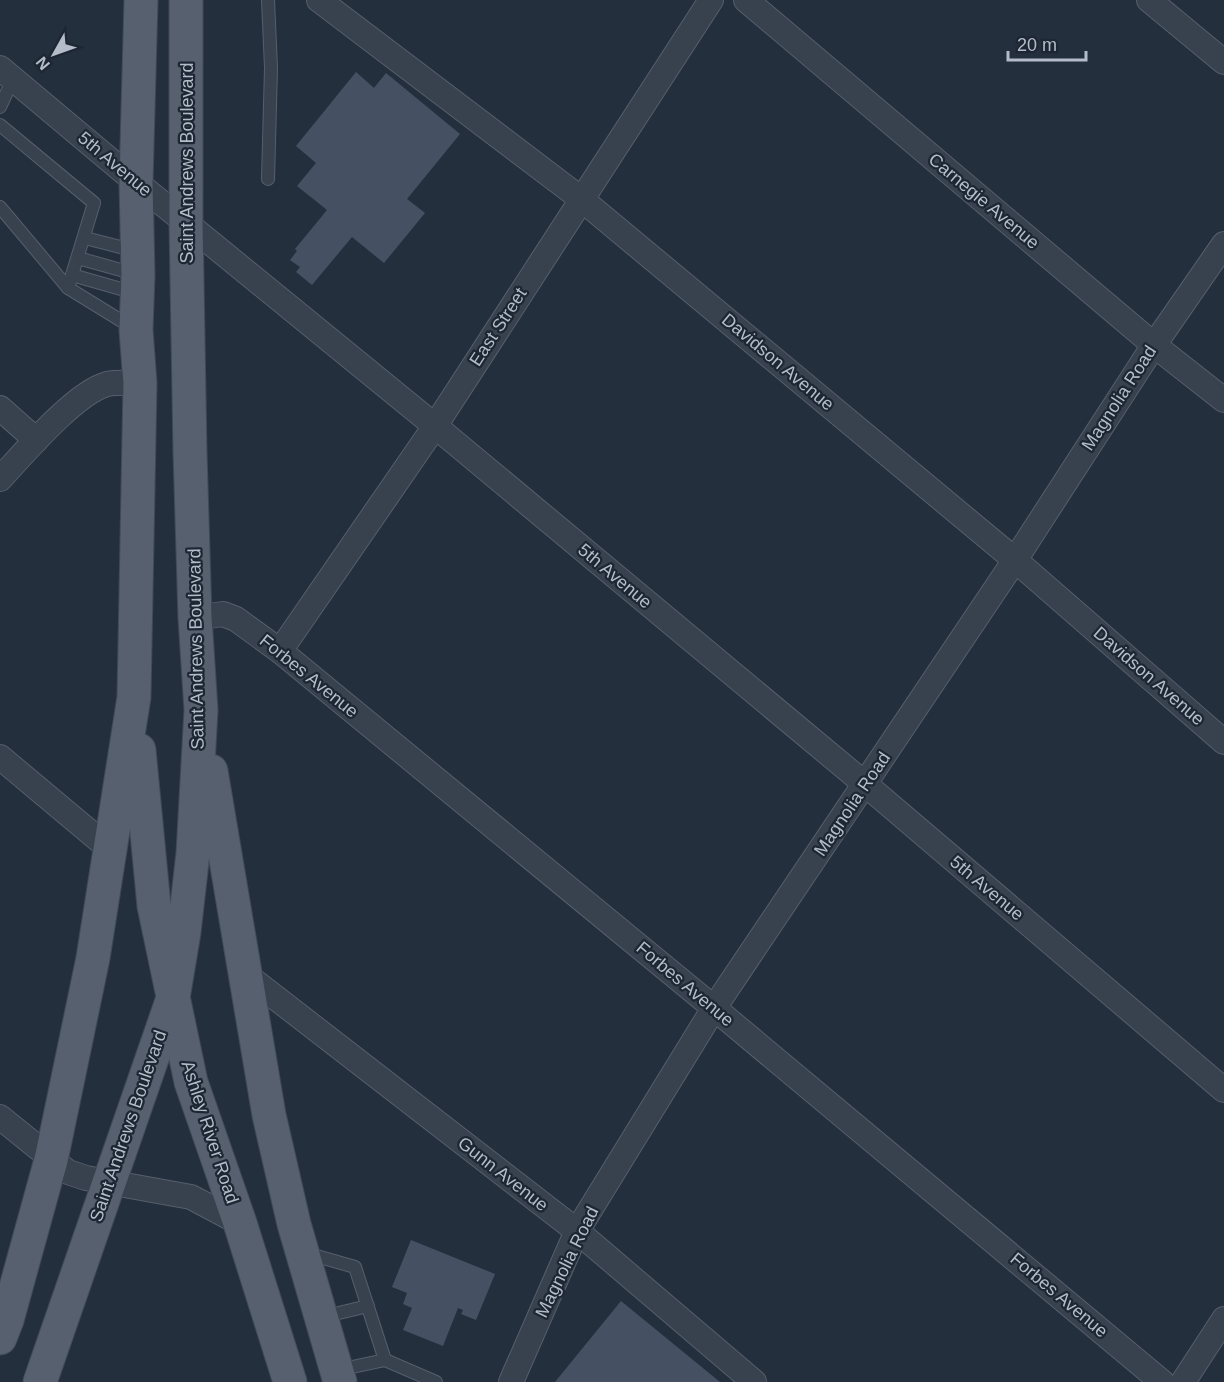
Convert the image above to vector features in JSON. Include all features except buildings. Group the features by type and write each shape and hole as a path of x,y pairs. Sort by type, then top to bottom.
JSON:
{"main road":[{"path":"0,1338 51,1160 93,958 134,697 140,383 136,330 135,182 141,0"},
{"name":"Saint Andrews Boulevard","path":"40,1382 173,998 184,932 193,853 201,710 195,618 190,452 186,223 186,0"},
{"name":"Ashley River Road","path":"134,697 154,906 191,1082 240,1223 290,1382"},
{"path":"201,710 269,1114 302,1251 338,1376"}],"street":[{"name":"Davidson Avenue","path":"319,0 580,198 1015,560 1224,742"},
{"name":"East Street","path":"280,651 435,426 580,198 711,0"},
{"name":"Carnegie Avenue","path":"746,0 1154,345 1224,400"},
{"path":"1149,0 1224,62"},
{"name":"5th Avenue","path":"7,74 865,784 1224,1090"},
{"name":"Magnolia Road","path":"511,1382 577,1231 714,1008 1015,560 1154,345 1224,244"},
{"path":"0,479 36,440 89,392 109,384 140,383"},
{"path":"0,408 36,440"},
{"name":"Forbes Avenue","path":"195,618 223,614 230,616 280,651 714,1008 1162,1382"},
{"path":"0,757 111,850"},
{"name":"Gunn Avenue","path":"245,974 577,1231 754,1382"},
{"path":"0,1117 68,1172 108,1182 191,1197 240,1223"},
{"path":"1182,1382 1224,1318"}],"lane":[{"path":"268,0 271,68 268,178"},
{"path":"0,107 7,74"},
{"path":"0,124 94,203 68,288"},
{"path":"0,207 68,288 136,330"},
{"path":"85,238 137,273"},
{"path":"78,258 137,273"},
{"path":"72,275 137,273"},
{"path":"302,1251 356,1267 385,1360"},
{"path":"321,1317 368,1306"},
{"path":"338,1376 385,1360 436,1382"}]}
